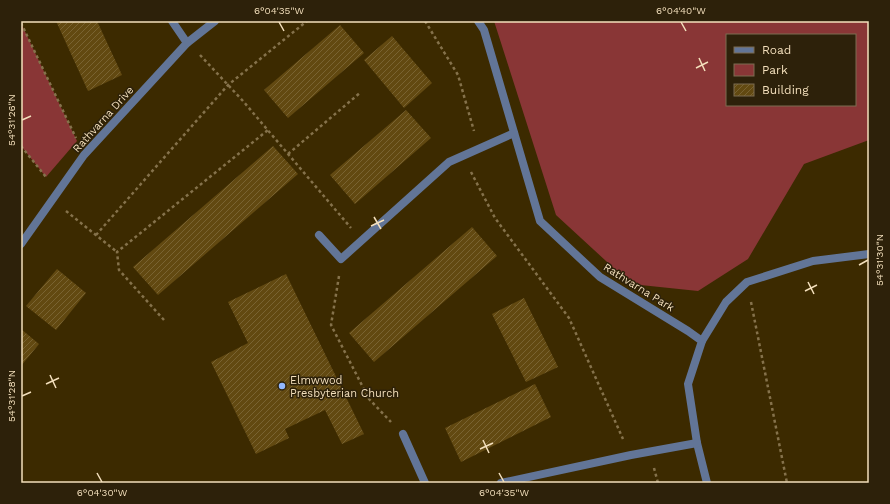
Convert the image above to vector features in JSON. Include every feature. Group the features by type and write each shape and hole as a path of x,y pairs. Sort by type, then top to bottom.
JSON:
{"street":[{"path":"172,21 188,43"},
{"name":"Rathvarna Drive","path":"21,244 84,155 188,43 215,21"},
{"name":"Rathvarna Park","path":"478,21 484,30 540,222 600,277 702,341"},
{"path":"320,235 341,259 449,162 514,133"},
{"path":"707,483 697,443 688,384 702,341 726,302 747,282 813,261 869,254"},
{"path":"403,434 425,483"},
{"path":"501,483 630,455 697,443"}],"path":[{"path":"96,235 228,84 307,21"},
{"path":"425,21 458,75 479,148"},
{"path":"21,23 84,155"},
{"path":"215,70 268,130 361,241"},
{"path":"288,154 361,92"},
{"path":"117,252 268,130"},
{"path":"21,146 58,192"},
{"path":"462,156 495,218 569,318 630,455"},
{"path":"52,200 117,252 120,270 164,320"},
{"path":"341,259 331,325 370,399 403,434"},
{"path":"747,282 787,483"}],"green space":[{"path":"494,21 869,21 869,140 804,164 748,259 698,291 631,284 556,215"},
{"path":"21,23 77,141 46,177 21,146"}],"building":[{"path":"56,21 97,21 122,75 88,91"},
{"path":"340,25 364,53 288,118 264,90"},
{"path":"392,36 432,83 404,108 364,60"},
{"path":"406,110 431,138 355,204 330,175"},
{"path":"273,146 298,174 158,295 133,267"},
{"path":"472,227 497,256 374,362 349,333"},
{"path":"57,269 86,293 56,330 26,306"},
{"name":"Elmwwod Presbyterian Church","path":"286,274 364,434 342,444 325,410 285,429 289,438 256,454 211,362 248,343 228,302"},
{"path":"524,298 558,367 526,382 492,314"},
{"path":"21,329 39,344 21,366"},
{"path":"535,384 551,417 461,462 445,428"}],"place":[{"name":"Elmwwod Presbyterian Church","path":"282,386"}]}
